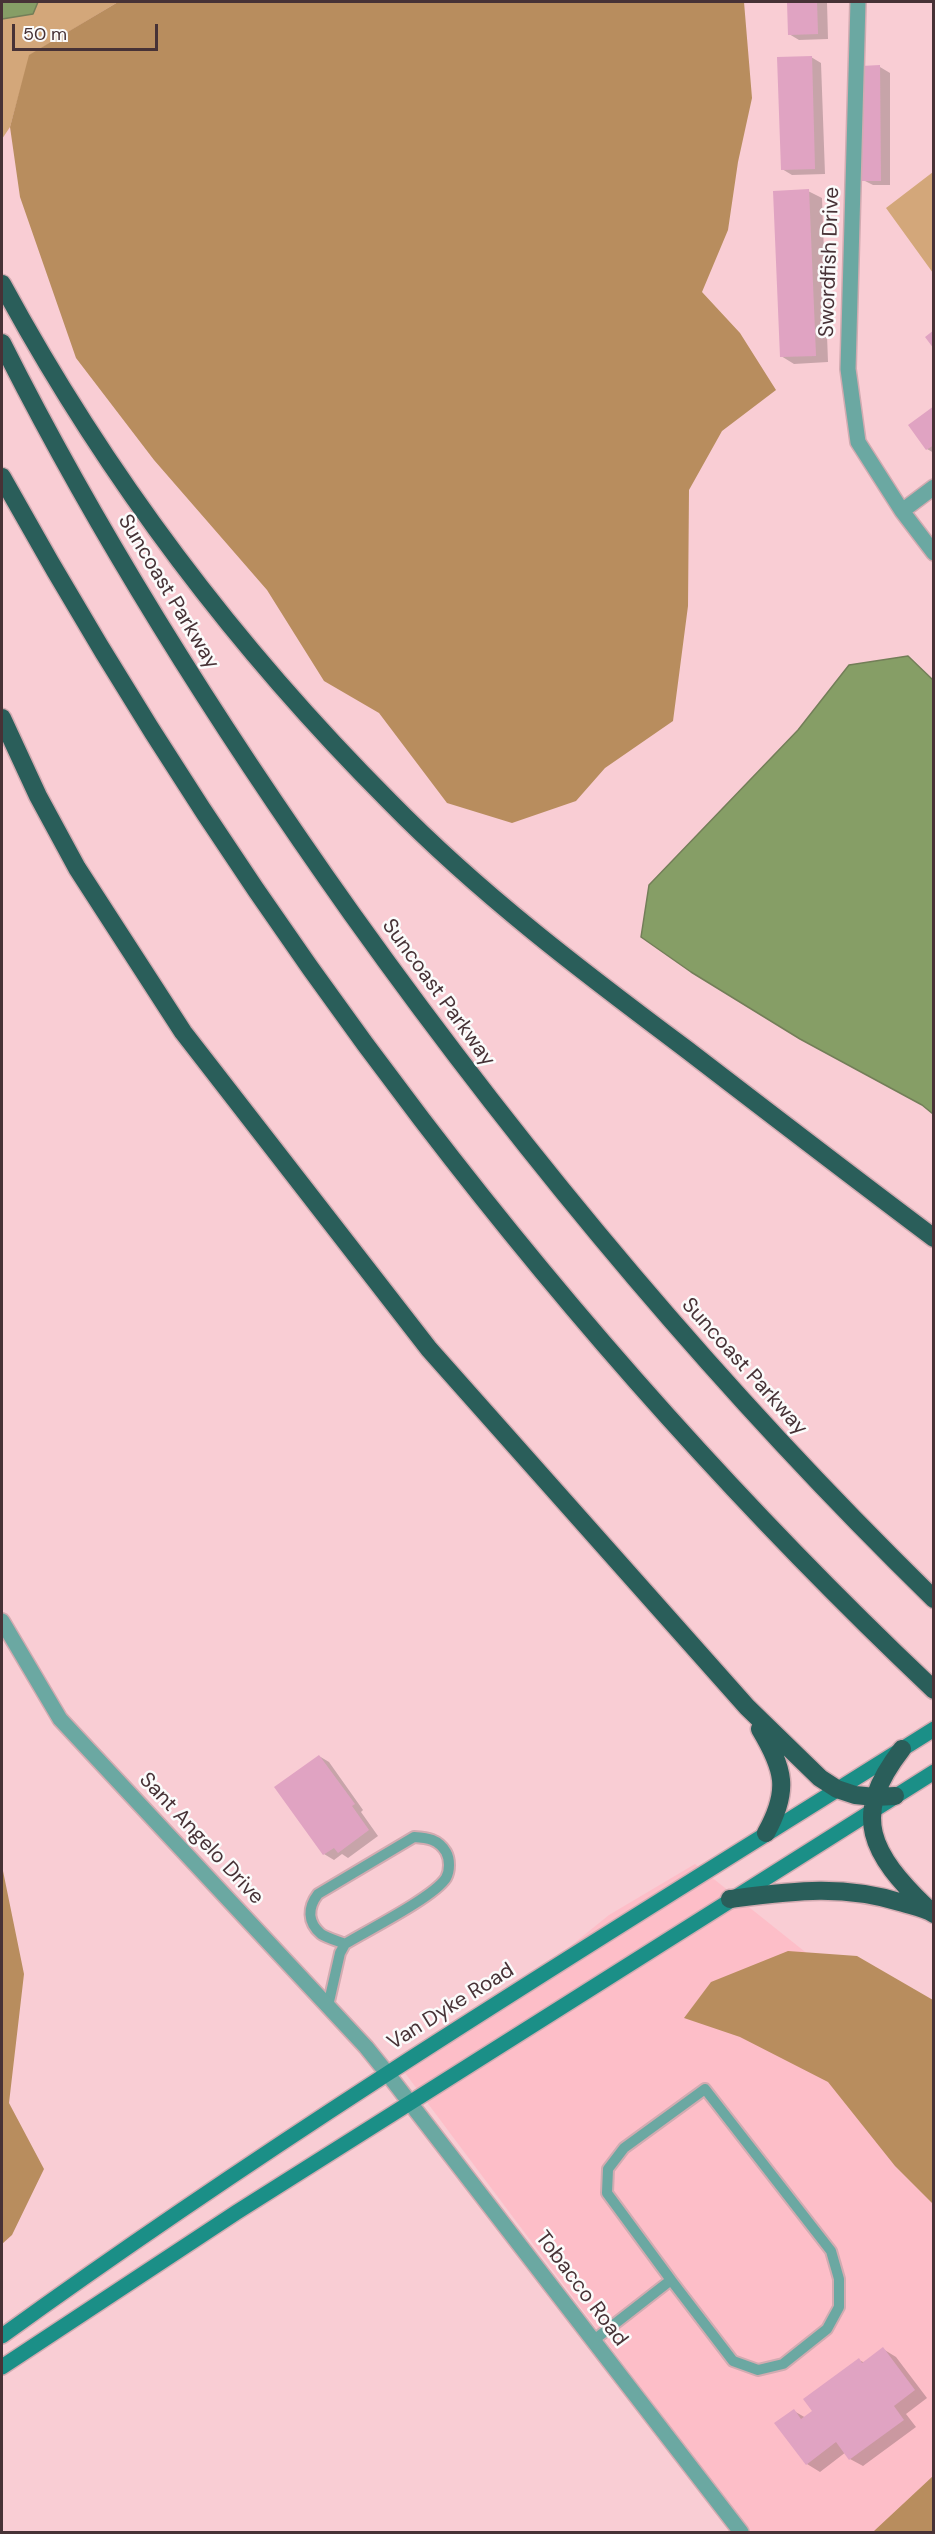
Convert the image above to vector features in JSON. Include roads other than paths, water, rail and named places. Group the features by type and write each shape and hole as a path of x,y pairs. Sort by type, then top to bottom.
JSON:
{"highway":[{"path":"2,284 73,406 120,477 196,582 277,681 391,804 508,910 597,982 933,1238"},
{"name":"Suncoast Parkway","path":"2,343 120,557 200,690 310,855 414,1001 524,1144 633,1278 761,1422 863,1530 933,1599"},
{"path":"2,477 103,654 195,800 274,919 437,1140 552,1282 746,1502 933,1690"},
{"path":"2,718 38,796 77,868 183,1032 429,1349 747,1707 820,1778 837,1789 874,1804 895,1796"},
{"path":"747,1707 774,1752 782,1776 780,1803 766,1833"},
{"path":"902,1749 890,1765 874,1804 874,1837 885,1861 903,1884 932,1912"},
{"path":"730,1899 830,1889 885,1898 932,1912"}],"main road":[{"name":"Van Dyke Road","path":"2,2337 209,2190 387,2073 933,1730"},
{"path":"895,1796 933,1772"},
{"path":"2,2367 237,2212 730,1899 874,1804"}],"street":[{"name":"Swordfish Drive","path":"858,2 848,369 858,441 902,511 933,554"},
{"path":"902,511 933,488"},
{"name":"Sant Angelo Drive","path":"2,1620 60,1719 328,2006 387,2073"},
{"name":"Tobacco Road","path":"387,2073 741,2532"}],"lane":[{"path":"328,2006 340,1953 345,1944 436,1890 447,1876 450,1858 442,1846 431,1838 414,1837 318,1894 310,1903 309,1916 321,1934 345,1944"},
{"path":"705,2089 831,2251 839,2279 839,2307 827,2329 783,2364 758,2370 734,2361 671,2280 607,2193 608,2169 624,2148 705,2089"},
{"path":"594,2340 671,2280"}]}
